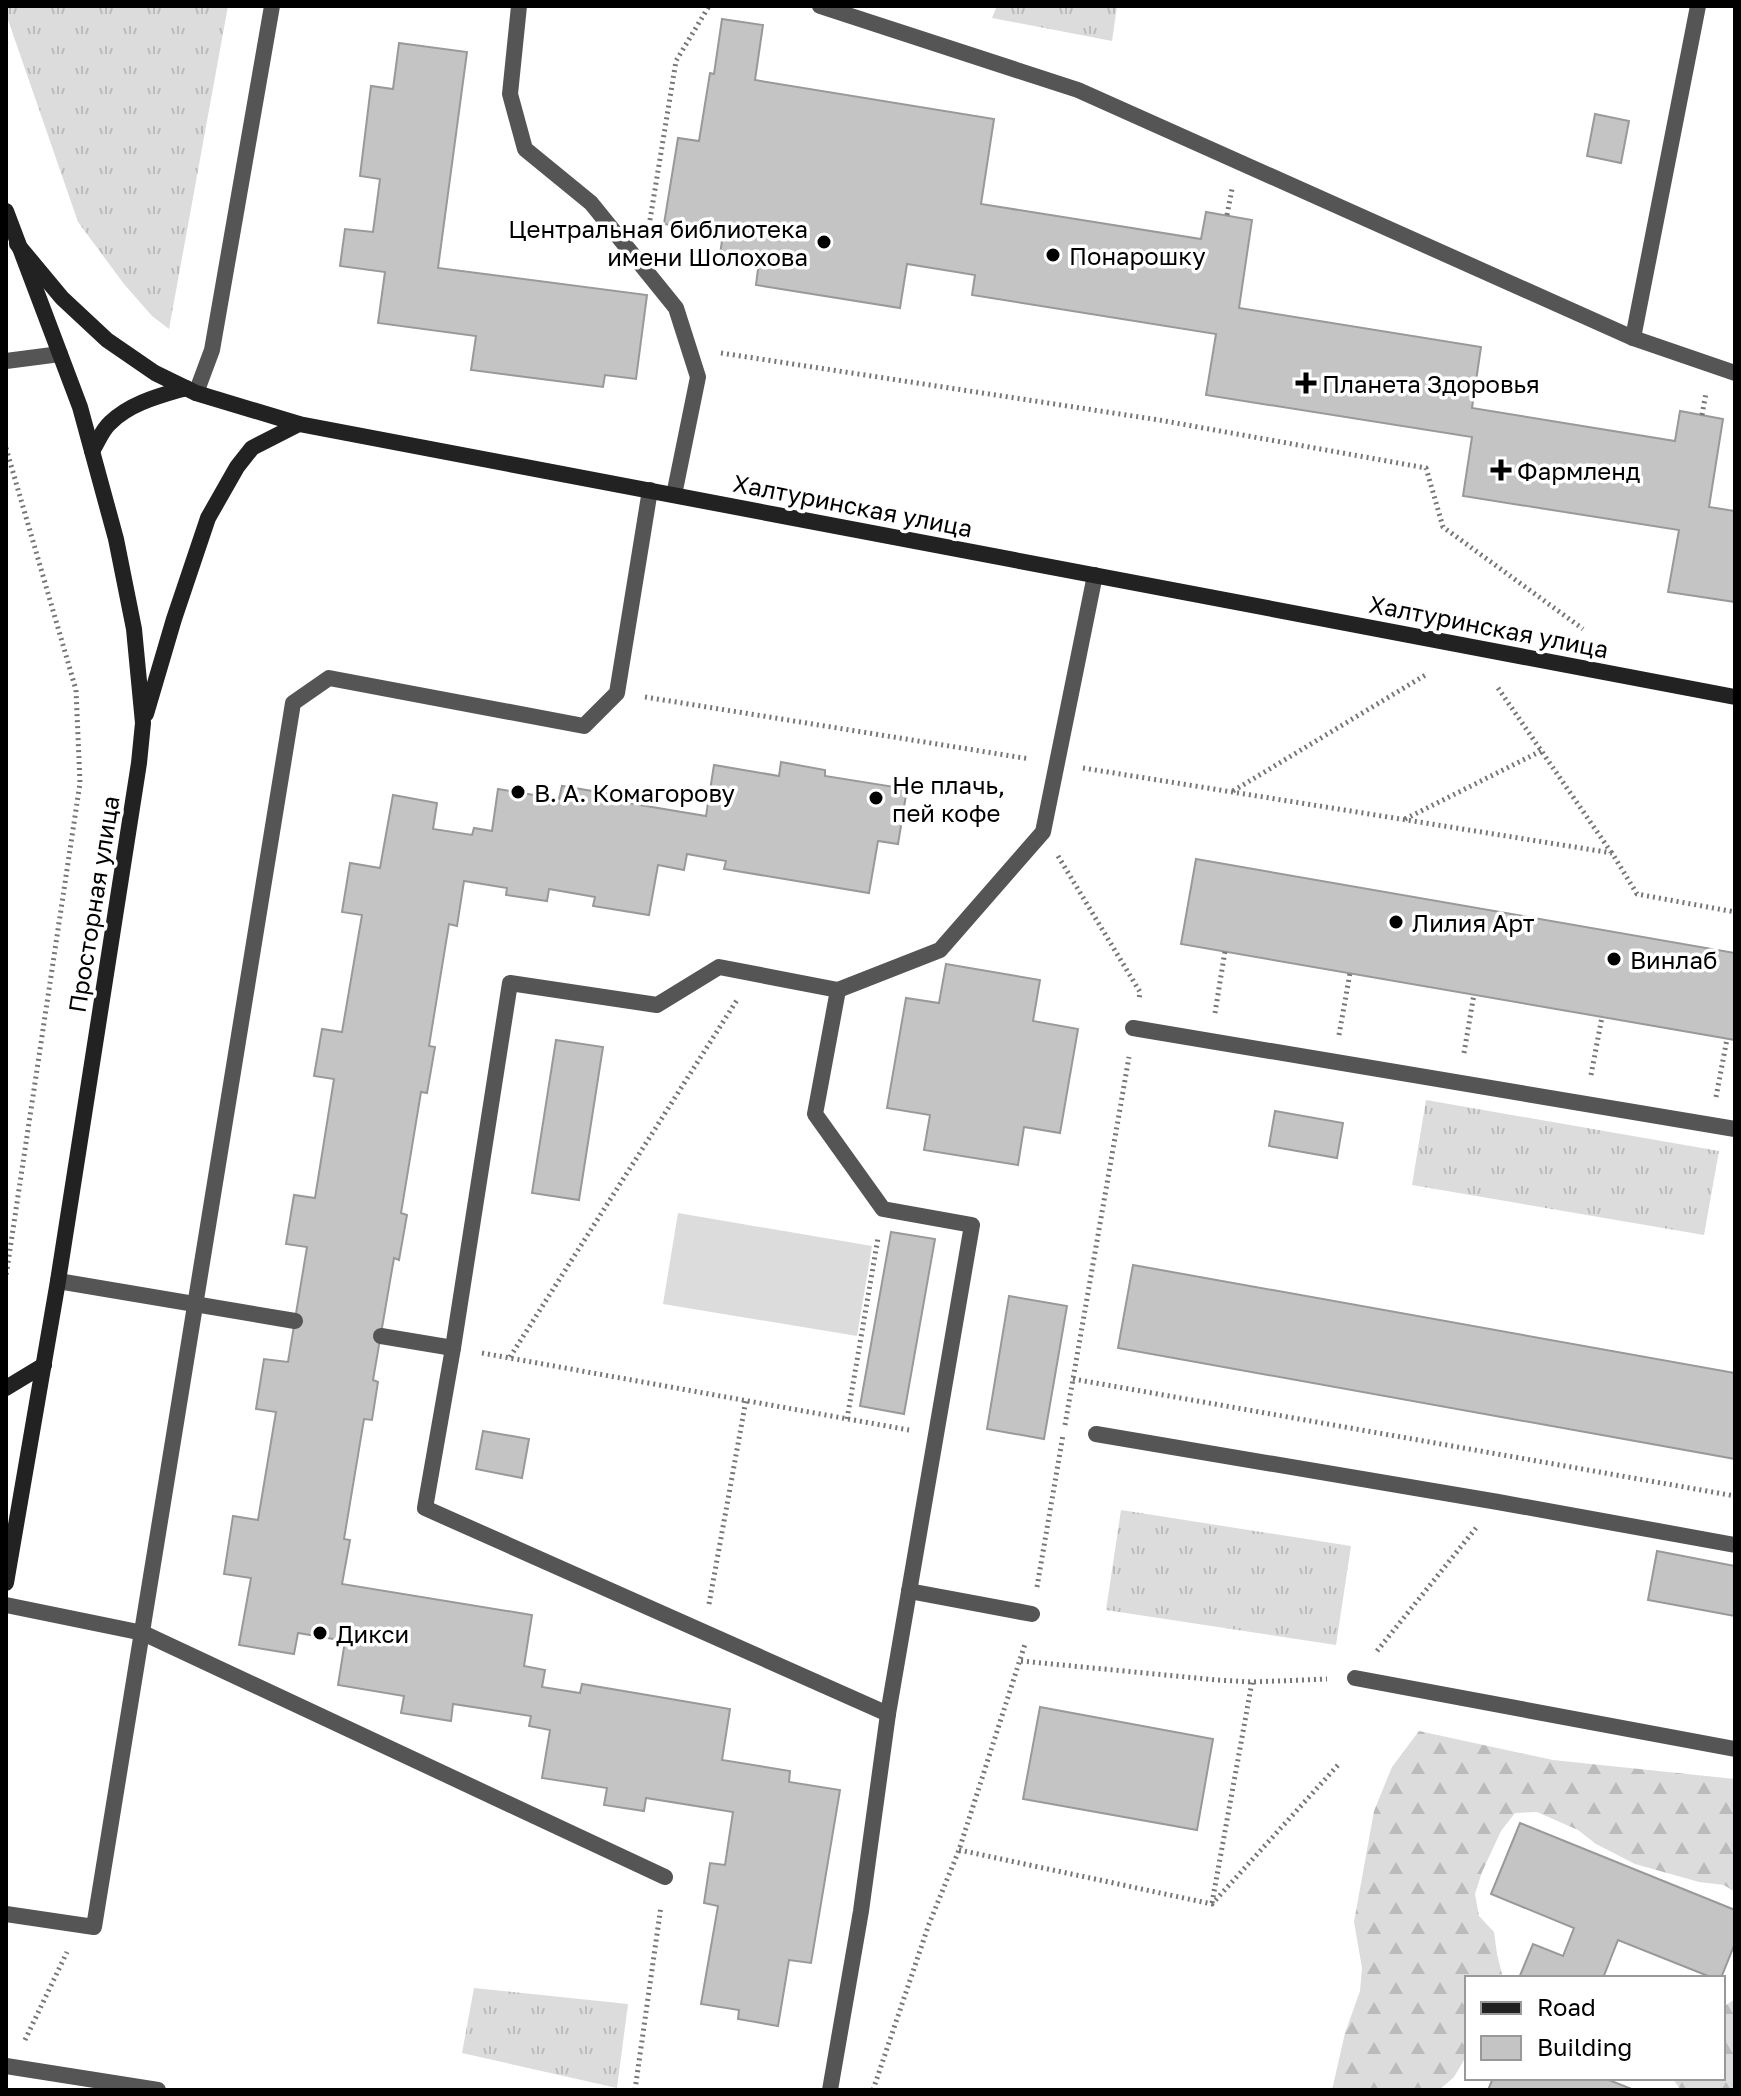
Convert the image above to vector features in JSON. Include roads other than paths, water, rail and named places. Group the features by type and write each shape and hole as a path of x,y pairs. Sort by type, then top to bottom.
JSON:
{"street":[{"name":"Просторная улица","path":"6,211 80,407 116,539 134,629 143,723 58,1281 44,1365 13,1504 6,1583"},
{"name":"Халтуринская улица","path":"17,244 62,298 107,340 155,373 191,391 299,424 1735,697"},
{"path":"92,451 107,425 125,411 150,399 191,391"},
{"path":"143,723 208,518 237,467 252,448 299,424"},
{"path":"6,1388 44,1365"}],"lane":[{"path":"191,391 212,350 272,6"},
{"path":"519,6 510,94 525,149 591,203 676,308 689,347 698,377 674,495"},
{"path":"820,6 1078,90 1633,338 1735,373"},
{"path":"1633,338 1698,6"},
{"path":"6,361 60,354"},
{"path":"6,1914 94,1927 293,703 329,678 584,726 617,693 650,490"},
{"path":"888,1714 425,1508 510,983 657,1005 719,967 838,990 940,950 1043,832 1095,575"},
{"path":"830,2090 861,1911 888,1714 972,1225 883,1209 815,1114 838,990"},
{"path":"1133,1028 1735,1129"},
{"path":"58,1281 295,1321"},
{"path":"381,1336 453,1348"},
{"path":"1096,1434 1735,1545"},
{"path":"909,1591 1032,1614"},
{"path":"6,1605 143,1633 665,1877"},
{"path":"1355,1678 1735,1749"},
{"path":"10,2066 158,2090"}],"place":[{"name":"Центральная библиотека имени Шолохова","path":"824,242"},
{"name":"Понарошку","path":"1053,255"},
{"name":"Планета Здоровья","path":"1306,383"},
{"name":"Фармленд","path":"1501,470"},
{"name":"В. А. Комагорову","path":"518,792"},
{"name":"Не плачь, пей кофе","path":"876,798"},
{"name":"Лилия Арт","path":"1396,922"},
{"name":"Винлаб","path":"1614,959"},
{"name":"Дикси","path":"320,1633"}]}
